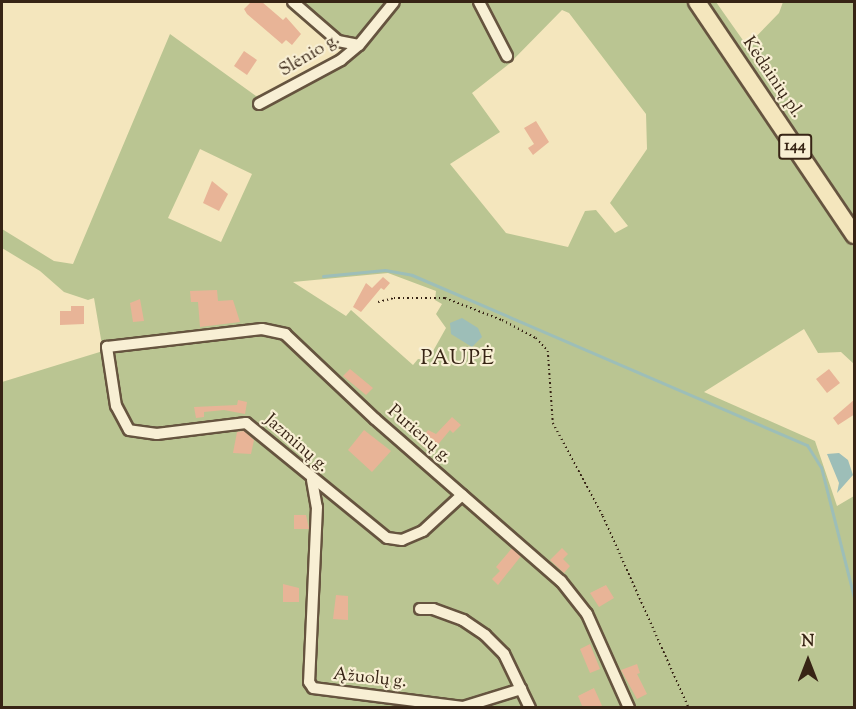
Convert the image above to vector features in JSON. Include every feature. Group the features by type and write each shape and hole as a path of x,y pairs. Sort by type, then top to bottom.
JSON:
{"main road":[{"name":"Kėdainių pl.","path":"697,2 855,235"}],"street":[{"path":"293,2 338,41 359,45"},
{"name":"Slėnio g.","path":"259,104 341,60 359,45 394,2"},
{"path":"479,2 507,56"},
{"name":"Purienų g.","path":"107,347 278,330 574,597 587,614 629,708"},
{"name":"Jazminų g.","path":"107,347 116,406 129,430 157,434 246,423 311,480 379,534 394,540 423,531 462,495"},
{"name":"Ąžuolų g.","path":"311,480 317,507 309,682 313,688 463,707 521,689"},
{"path":"420,609 433,609 474,625 504,654 530,708"}],"path":[{"path":"378,302 394,298 445,298 502,320 536,338 548,351 553,423 603,516 689,708"}],"green space":[{"path":"298,2 475,2 508,63 482,2 687,2 726,64 742,81 854,248 854,364 841,352 818,353 804,329 704,392 815,441 837,506 854,496 854,707 2,707 2,382 103,351 94,298 88,300 64,292 40,271 2,248 2,229 54,261 73,264 170,34 256,96 298,88 348,59 348,39","holes":["562,10 569,13 646,114 647,149 610,203 628,226 615,233 596,210 585,211 568,247 506,233 450,164 500,132 472,93 509,64","200,149 252,174 221,242 168,218","388,273 436,291 435,300 442,304 436,314 446,328 428,360 418,359 413,365 351,310 346,316 293,282"]},
{"path":"704,2 716,2 747,46 779,13 783,2 854,2 854,226"}],"water":[{"path":"462,318 478,328 482,337 472,347 451,334 450,323"},
{"path":"839,453 848,460 853,475 837,493 839,483 827,454"}],"building":[{"path":"251,2 262,2 283,20 286,17 301,34 292,45 286,40 282,44 247,14 244,9"},
{"path":"244,51 257,60 247,75 234,66"},
{"path":"536,121 549,142 533,155 528,148 534,144 524,128"},
{"path":"212,181 228,194 219,211 203,203"},
{"path":"383,277 390,283 384,290 381,288 361,312 353,307 366,283 372,288"},
{"path":"217,290 218,301 233,300 240,322 200,327 198,302 191,302 190,291"},
{"path":"140,299 144,321 133,322 130,303"},
{"path":"71,306 84,306 84,324 60,325 60,311 71,311"},
{"path":"350,369 373,388 366,395 343,376"},
{"path":"829,369 840,383 827,393 816,379"},
{"path":"855,399 855,414 838,425 833,418"},
{"path":"238,400 247,402 245,414 224,410 204,412 204,417 196,418 194,407 237,405"},
{"path":"452,417 461,425 453,433 450,430 431,453 418,442 428,430 436,434"},
{"path":"364,430 391,451 372,472 348,450"},
{"path":"244,431 254,440 251,454 233,453 237,432"},
{"path":"294,515 306,515 309,529 294,529"},
{"path":"512,548 521,556 498,585 492,579 500,571 496,567"},
{"path":"562,548 568,554 563,559 570,566 564,573 550,560"},
{"path":"283,584 299,588 299,602 283,602"},
{"path":"606,585 614,598 599,607 590,593"},
{"path":"336,595 348,596 348,620 333,619"},
{"path":"590,644 600,669 590,673 580,649"},
{"path":"637,664 640,673 637,674 647,694 637,699 621,670"},
{"path":"594,688 603,708 583,708 578,696"}],"waterway":[{"path":"323,276 385,270 412,275 807,445 821,467 854,597"}],"district":[{"name":"PAUPĖ","path":"458,359"}]}
